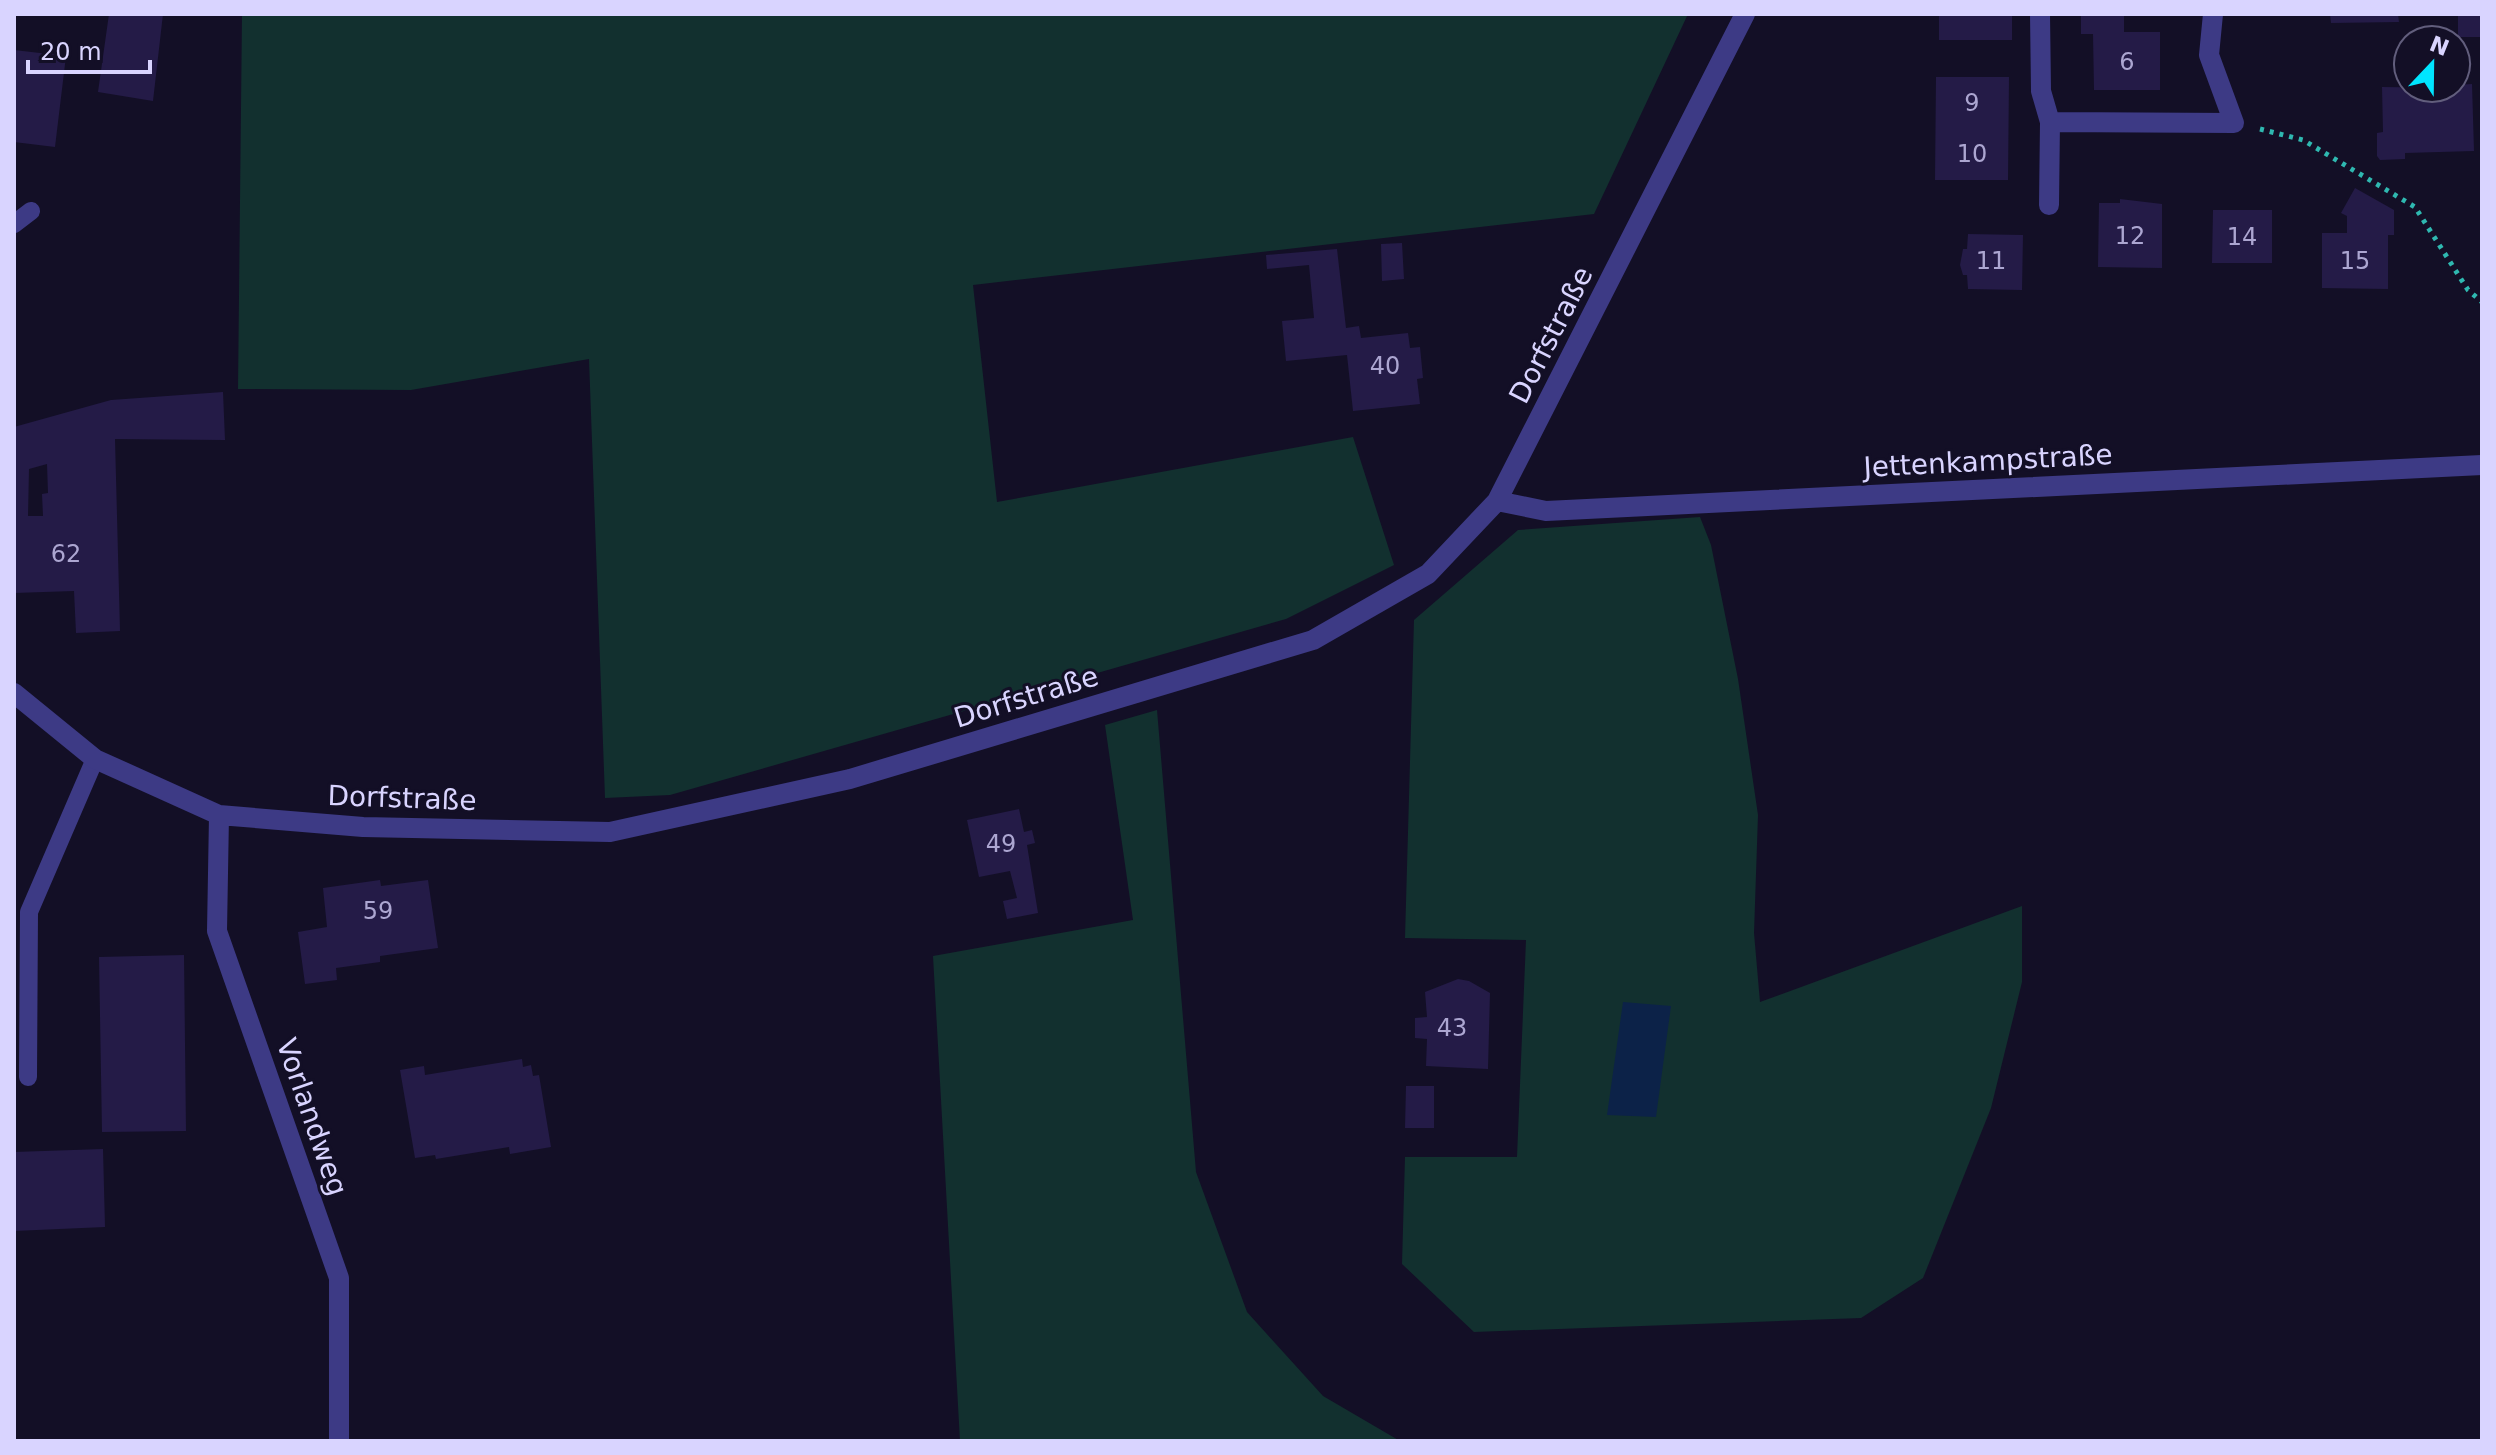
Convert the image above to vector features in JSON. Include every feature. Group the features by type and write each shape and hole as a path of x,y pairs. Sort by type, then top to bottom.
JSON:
{"street":[{"name":"Dorfstraße","path":"14,693 95,759 219,815 363,827 610,832 850,779 1313,640 1428,574 1497,501 1745,14"},
{"path":"2040,14 2041,91 2050,122 2049,205"},
{"path":"2050,122 2234,123 2209,55 2213,14"},
{"name":"Jettenkampstraße","path":"1497,501 1546,511 2482,465"},
{"name":"Vorlandweg","path":"219,815 217,931 339,1278 339,1441"}],"lane":[{"path":"14,224 31,211"},
{"path":"28,1077 29,912 95,759"}],"path":[{"path":"2234,123 2303,140 2415,207 2468,290 2482,302"}],"green space":[{"path":"242,14 1688,14 1594,214 973,285 997,502 1353,437 1394,565 1286,619 670,795 605,798 589,359 411,390 238,389"},
{"path":"1700,517 1711,545 1738,679 1758,815 1754,933 1760,1002 2022,906 2022,982 1991,1108 1923,1278 1861,1318 1474,1332 1402,1264 1405,1157 1517,1157 1526,940 1405,938 1414,620 1518,530"},
{"path":"1157,710 1196,1172 1247,1312 1323,1396 1400,1441 960,1441 933,956 1133,920 1105,725"}],"water":[{"path":"1623,1002 1671,1006 1656,1117 1607,1115"}],"building":[{"path":"109,14 163,14 153,101 98,92"},
{"path":"1939,14 2012,14 2012,40 1939,40"},
{"path":"2081,14 2124,14 2124,32 2160,32 2160,90 2094,90 2093,34 2081,34"},
{"path":"2330,14 2398,14 2399,22 2331,23"},
{"path":"2458,14 2482,14 2482,37 2472,37 2472,24 2458,24"},
{"path":"14,50 66,56 55,147 14,142"},
{"path":"1936,77 2009,77 2008,180 1935,180"},
{"path":"2472,84 2474,151 2405,153 2405,159 2380,160 2377,156 2377,133 2383,132 2382,87 2392,87 2392,104 2472,104"},
{"path":"2355,188 2394,210 2394,235 2388,235 2388,289 2322,288 2322,233 2347,233 2347,216 2341,213"},
{"path":"2120,199 2162,204 2162,268 2098,267 2099,203 2120,203"},
{"path":"2213,210 2272,210 2272,263 2212,263"},
{"path":"1968,234 2023,235 2022,290 1968,289 1967,275 1963,275 1960,265 1963,249 1967,249"},
{"path":"1402,243 1404,279 1382,281 1381,244"},
{"path":"1337,249 1346,328 1359,326 1361,338 1408,333 1410,348 1420,347 1423,378 1417,379 1420,404 1353,411 1347,355 1286,361 1282,321 1314,318 1309,265 1267,269 1266,255"},
{"path":"223,392 225,440 115,439 120,631 76,633 74,591 14,593 14,427 111,400","holes":["47,464 48,493 42,494 43,516 28,516 29,469"]},
{"path":"1019,809 1024,832 1032,830 1035,843 1027,845 1038,913 1007,919 1003,901 1017,898 1010,871 979,877 967,820"},
{"path":"380,880 381,886 428,880 438,948 380,956 380,962 336,968 337,980 305,984 298,932 327,927 323,888"},
{"path":"184,955 186,1131 102,1132 99,957"},
{"path":"1458,979 1469,981 1490,993 1488,1069 1426,1066 1427,1039 1415,1038 1415,1018 1427,1017 1425,992"},
{"path":"522,1059 523,1067 531,1065 533,1076 539,1075 551,1147 510,1154 509,1147 436,1159 435,1155 415,1158 400,1070 424,1066 425,1075"},
{"path":"1406,1086 1434,1086 1434,1128 1405,1128"},
{"path":"103,1149 105,1227 14,1231 14,1152"}]}
